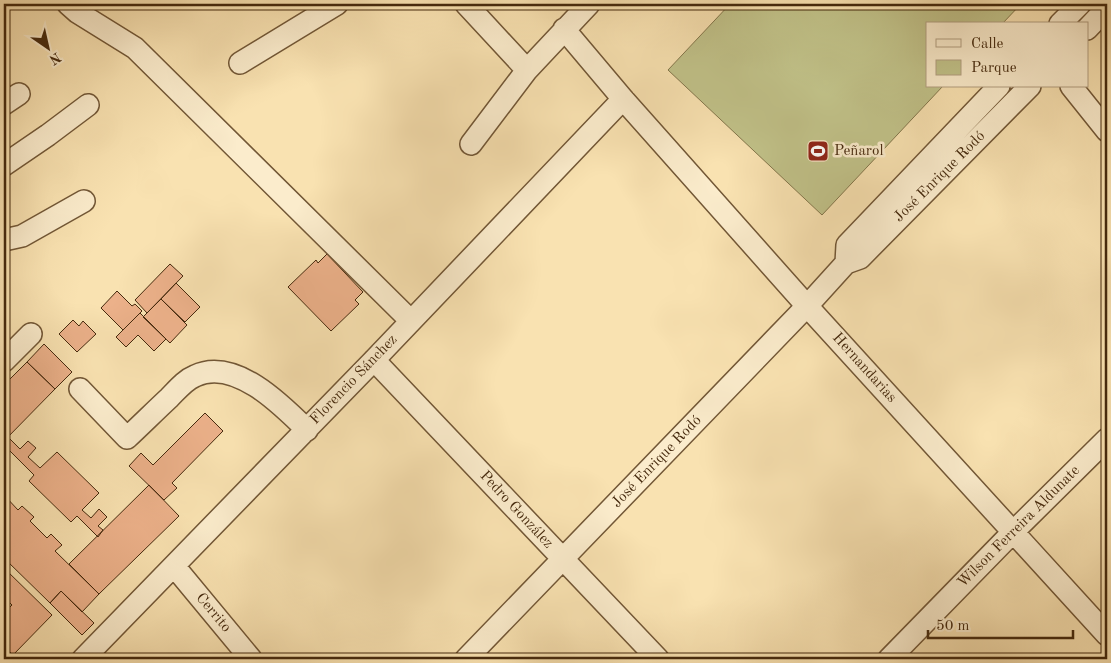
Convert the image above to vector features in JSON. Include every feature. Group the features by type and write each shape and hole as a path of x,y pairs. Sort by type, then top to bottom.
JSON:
{"street":[{"path":"68,4 76,12 135,48 411,321"},
{"path":"240,63 337,4"},
{"path":"466,4 527,70"},
{"path":"471,144 527,70 589,4"},
{"path":"1062,22 1080,4"},
{"path":"1088,28 1107,8"},
{"name":"Hernandarias","path":"564,29 623,100 807,306 1107,635"},
{"name":"José Enrique Rodó","path":"846,263 847,245 998,88"},
{"name":"José Enrique Rodó","path":"466,659 807,306 846,263 860,258 1028,88"},
{"path":"1073,88 1107,131"},
{"name":"Florencio Sánchez","path":"83,659 307,430 623,100"},
{"path":"4,165 48,136 88,105"},
{"path":"4,240 22,236 84,201"},
{"path":"4,361 31,334"},
{"name":"Pedro González","path":"374,360 658,659"},
{"path":"80,389 127,438 195,376 210,371 222,372 253,384 292,415 307,430"},
{"name":"Wilson Ferreira Aldunate","path":"889,659 1107,439"},
{"name":"Cerrito","path":"174,566 251,659"}],"green space":[{"name":"Peñarol","path":"730,4 1021,4 1004,22 926,22 926,88 941,88 822,215 668,70"}],"building":[{"path":"327,254 363,292 355,300 359,304 331,331 288,287 316,260 318,263"},
{"path":"170,264 183,276 147,313 135,300"},
{"path":"176,283 200,307 185,322 161,299"},
{"path":"117,291 132,306 135,304 142,311 123,330 101,308"},
{"path":"161,299 187,325 170,343 143,317"},
{"path":"140,313 166,339 154,351 138,335 126,347 116,337"},
{"path":"73,320 79,326 83,321 96,334 77,352 59,334"},
{"path":"44,344 72,372 55,389 27,362"},
{"path":"27,362 55,389 4,441 4,385"},
{"path":"205,413 223,431 172,483 177,488 164,500 129,466 141,453 153,465"},
{"path":"8,437 20,449 28,441 36,448 28,457 40,468 57,452 99,493 82,510 91,518 99,509 107,517 98,526 103,530 98,537 77,516 71,522 29,481 34,475 4,445 4,441"},
{"path":"149,485 179,516 99,594 69,564"},
{"path":"4,495 18,510 22,506 34,517 30,521 47,538 51,534 62,545 55,551 99,594 82,612 61,591 50,603 6,560 4,562"},
{"path":"4,568 52,615 13,655 4,646 4,613 12,605 9,602 4,608"},
{"path":"61,591 94,623 82,635 50,603"}],"place":[{"name":"Peñarol","path":"818,151"}]}
